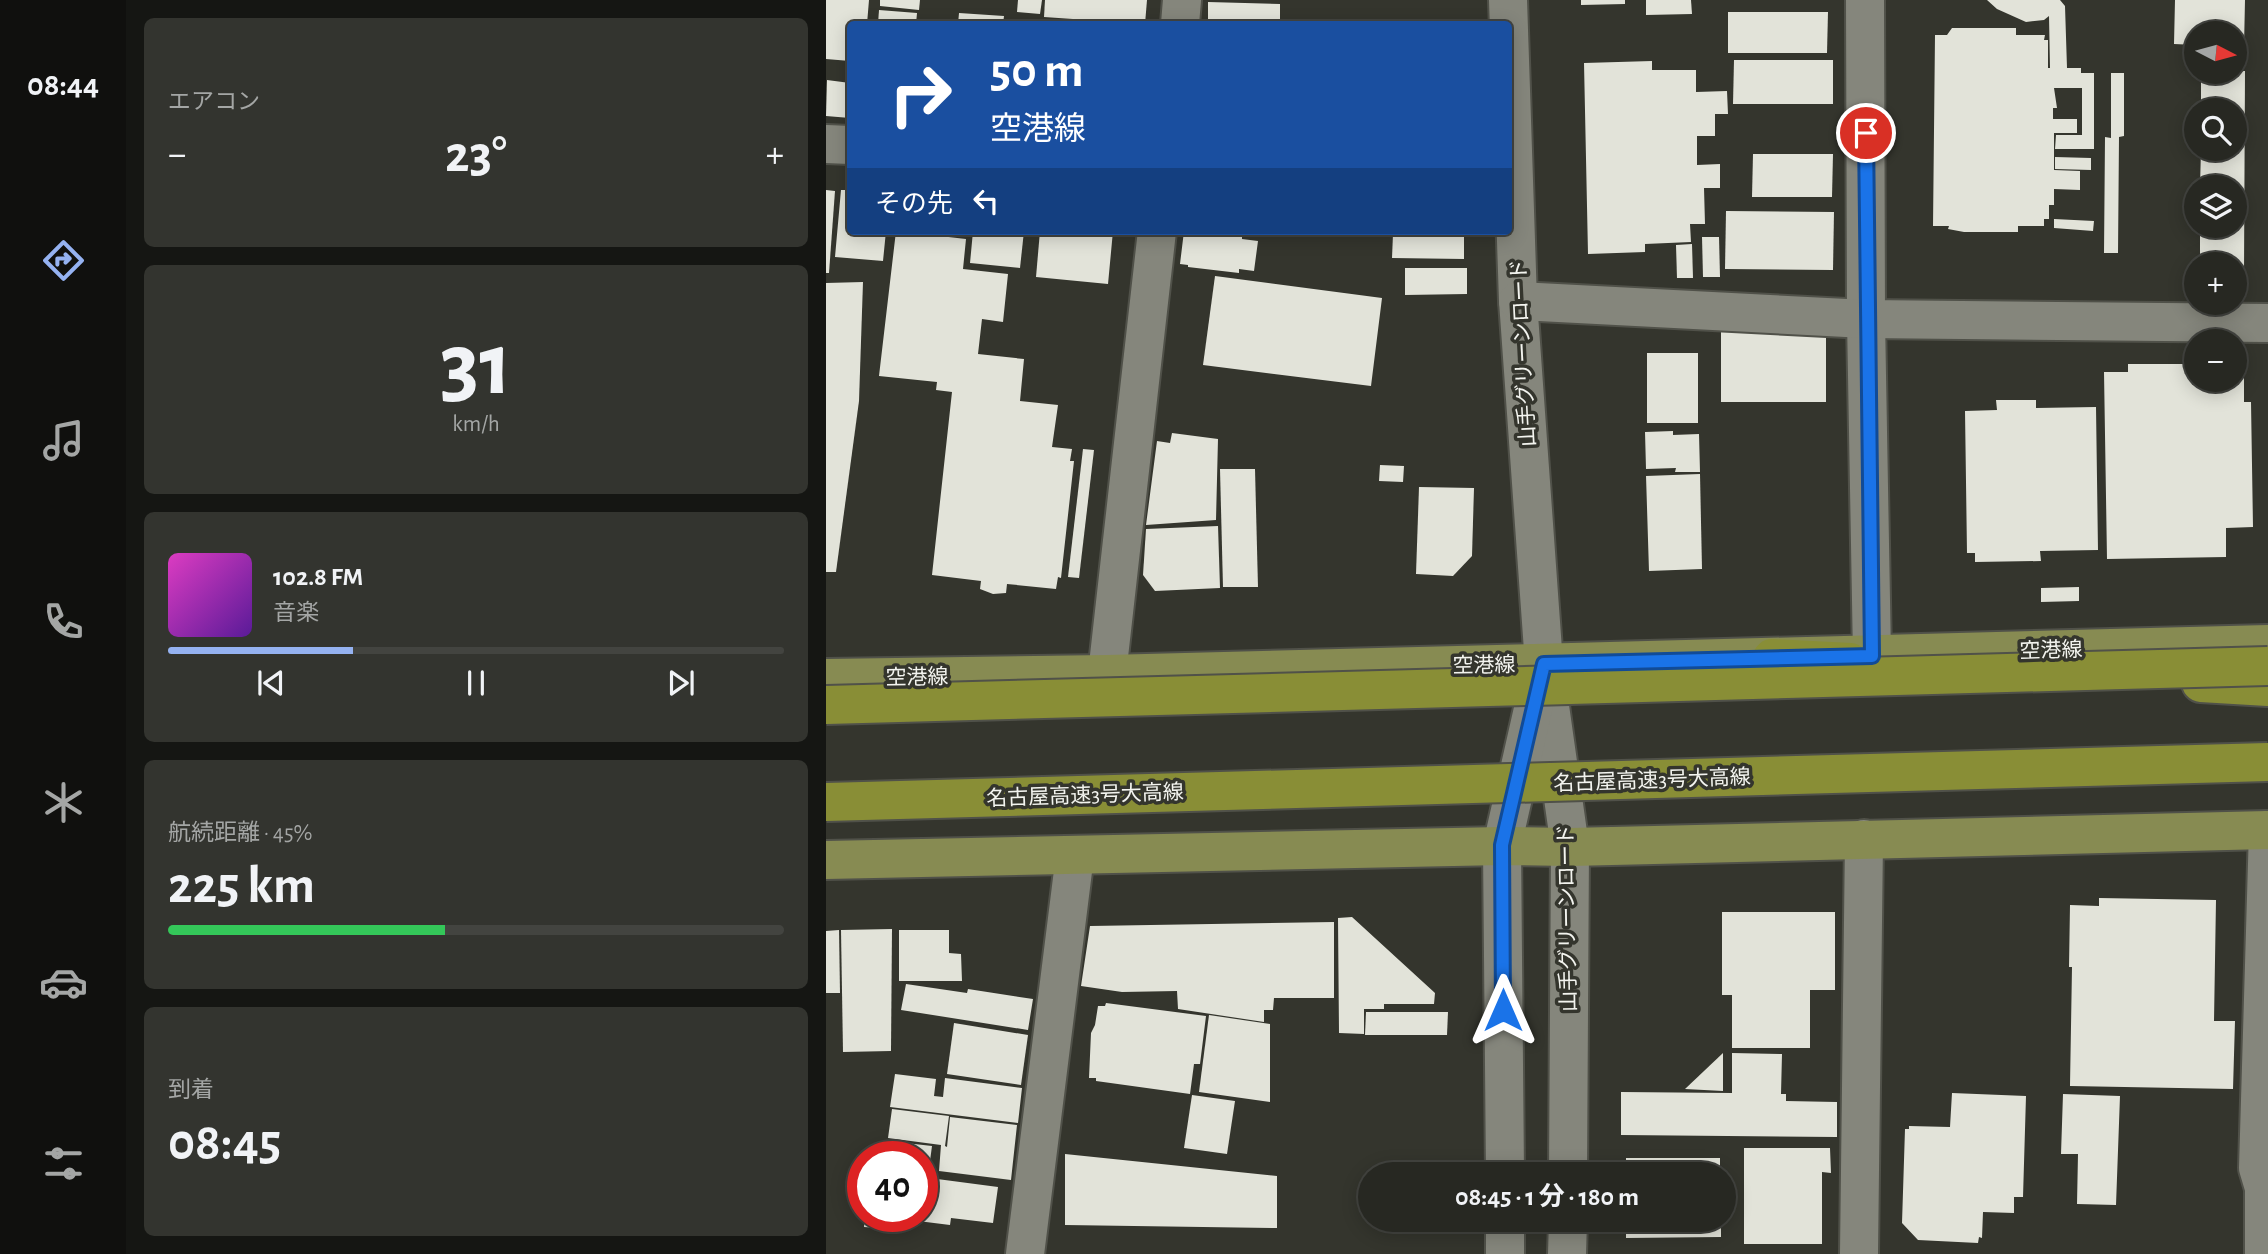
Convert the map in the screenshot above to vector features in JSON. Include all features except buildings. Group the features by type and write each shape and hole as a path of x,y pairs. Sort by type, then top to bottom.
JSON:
{"highway":[{"path":"1772,658 2268,687"},
{"path":"826,705 2268,666"},
{"name":"名古屋高速3号大高線","path":"826,802 2268,762"}],"main road":[{"name":"空港線","path":"826,678 1544,664 2268,644"},
{"path":"826,860 1502,845 1570,847 2268,830"}],"street":[{"path":"1180,21 1182,0"},
{"name":"山手グリーンロード","path":"1508,0 1508,21"},
{"path":"1865,0 1866,319 1872,656"},
{"path":"826,144 847,145"},
{"name":"山手グリーンロード","path":"1512,184 1544,664 1570,847 1568,1162"},
{"path":"1107,674 1157,235"},
{"path":"1518,301 1866,319 2268,323"},
{"name":"山手グリーンロード","path":"1505,1162 1502,845 1544,664"},
{"path":"2264,1254 2264,1188 2258,1168 2268,830"},
{"path":"1859,1254 1864,839"},
{"path":"1025,1254 1076,855"},
{"path":"1505,1232 1505,1254"},
{"path":"1567,1232 1567,1254"}],"route":[{"path":"1503,1010 1502,845 1544,664 1872,656 1866,319 1866,133"}]}
